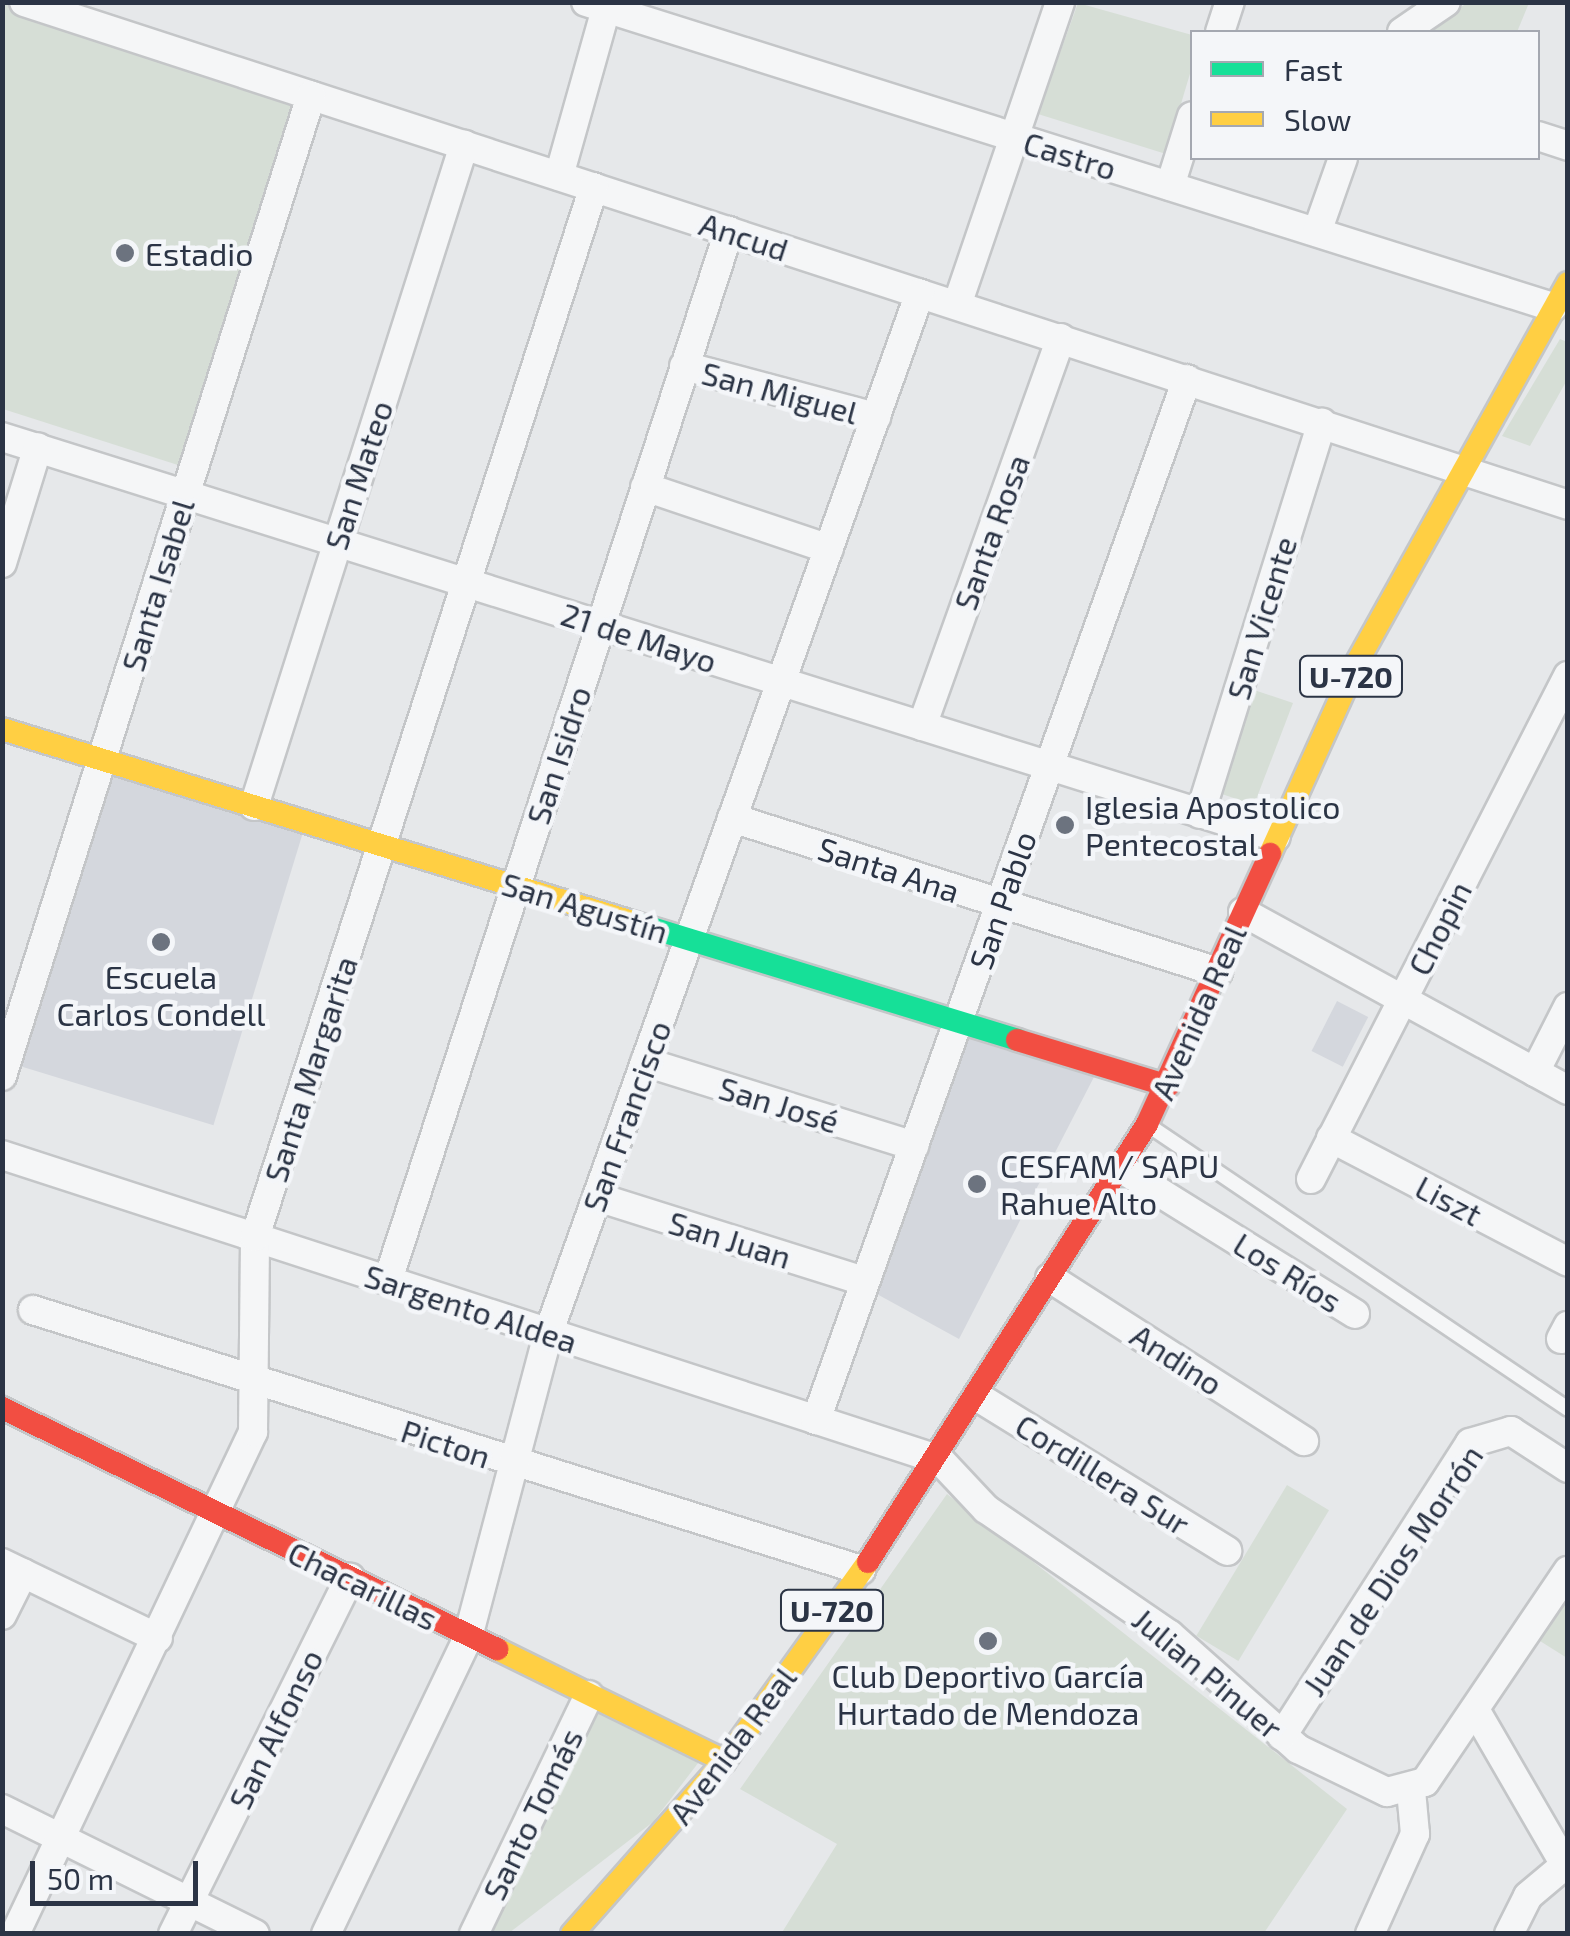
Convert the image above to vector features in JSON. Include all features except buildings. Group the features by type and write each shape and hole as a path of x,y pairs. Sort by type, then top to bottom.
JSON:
{"street":[{"name":"Ancud","path":"24,2 1568,505"},
{"path":"957,305 1060,2"},
{"path":"1221,30 1230,2"},
{"path":"1405,30 1446,2"},
{"path":"559,176 600,5"},
{"name":"Castro","path":"600,5 1558,311"},
{"name":"Santa Isabel","path":"2,1076 311,96"},
{"path":"1170,186 1190,122"},
{"path":"1540,137 1568,146"},
{"name":"San Mateo","path":"254,806 464,145"},
{"path":"1316,232 1342,160"},
{"name":"Santa Margarita","path":"15,1934 253,1432 255,1237 594,187"},
{"name":"San Isidro","path":"388,1280 728,231"},
{"name":"San Francisco","path":"326,1934 468,1637 548,1334 920,293"},
{"name":"Avenida Real","path":"572,1934 725,1761 940,1460 1147,1124 1168,1086 1356,664 1463,468 1558,311"},
{"name":"Santa Rosa","path":"922,726 1061,338"},
{"name":"San Miguel","path":"684,366 876,417"},
{"name":"San Pablo","path":"816,1420 1187,379"},
{"name":"San Vicente","path":"1200,814 1322,423"},
{"name":"21 de Mayo","path":"2,437 1276,837"},
{"path":"2,562 38,448"},
{"path":"645,487 829,549"},
{"name":"Chopin","path":"1311,1179 1568,676"},
{"name":"San Agustín","path":"2,729 1168,1086"},
{"name":"Santa Ana","path":"732,818 1218,972"},
{"path":"1243,912 1568,1090"},
{"path":"1534,1072 1568,1008"},
{"name":"San José","path":"645,1062 914,1146"},
{"name":"Liszt","path":"1331,1138 1568,1262"},
{"name":"Sargento Aldea","path":"2,1155 940,1460"},
{"name":"Los Ríos","path":"1119,1166 1355,1314"},
{"name":"San Juan","path":"597,1197 864,1281"},
{"name":"Andino","path":"1050,1278 1304,1440"},
{"name":"Picton","path":"33,1310 513,1465 861,1570"},
{"name":"Cordillera Sur","path":"978,1397 1227,1551"},
{"name":"Chacarillas","path":"2,1408 725,1761"},
{"name":"Juan de Dios Morrón","path":"1282,1736 1470,1443 1512,1431 1568,1468"},
{"name":"Julian Pinuer","path":"940,1460 986,1509 1170,1635 1282,1736 1362,1784 1411,1790"},
{"path":"2,1614 13,1568 158,1638"},
{"path":"1370,1934 1415,1834 1411,1790 1477,1712 1568,1571"},
{"name":"San Alfonso","path":"173,1934 350,1578"},
{"name":"Santo Tomás","path":"474,1934 590,1695"},
{"path":"1477,1712 1566,1868 1528,1896 1510,1934"},
{"path":"2,1809 255,1934"}],"lane":[{"path":"1147,1124 1568,1409"}],"shaded area":[{"name":"Estadio","path":"2,3 297,97 181,466 3,409"},
{"path":"1078,3 1190,34 1190,74 1166,154 1038,114"},
{"path":"1467,3 1529,3 1518,30 1428,30"},
{"path":"1560,339 1567,342 1567,380 1530,446 1502,436"},
{"path":"1248,688 1293,703 1254,805 1219,793"},
{"name":"Escuela Carlos Condell","path":"110,759 307,819 213,1125 16,1065"},
{"path":"1337,1001 1368,1017 1343,1067 1312,1051"},
{"name":"CESFAM/ SAPU Rahue Alto","path":"968,1037 1095,1075 959,1339 875,1293"},
{"path":"1287,1485 1329,1510 1238,1661 1196,1636"},
{"name":"Club Deportivo García Hurtado de Mendoza","path":"947,1494 1347,1809 1264,1933 781,1934 837,1844 740,1789"},
{"path":"1567,1598 1567,1658 1540,1641"},
{"path":"593,1700 705,1754 653,1822 509,1933 485,1934"}],"traffic: fast":[{"path":"632,922 1017,1040"}],"traffic: slow":[{"path":"1270,854 1356,664 1568,283"},
{"path":"2,729 632,922"},
{"path":"572,1934 725,1761 868,1562"},
{"path":"497,1649 725,1761"}],"traffic: jam":[{"path":"868,1562 1147,1124 1270,854"},
{"path":"1017,1040 1168,1086"},
{"path":"2,1408 497,1649"}],"place":[{"name":"Estadio","path":"125,253"},
{"name":"Iglesia Apostolico Pentecostal","path":"1065,825"},
{"name":"Escuela Carlos Condell","path":"161,942"},
{"name":"CESFAM/ SAPU Rahue Alto","path":"977,1184"},
{"name":"Club Deportivo García Hurtado de Mendoza","path":"988,1641"}]}
